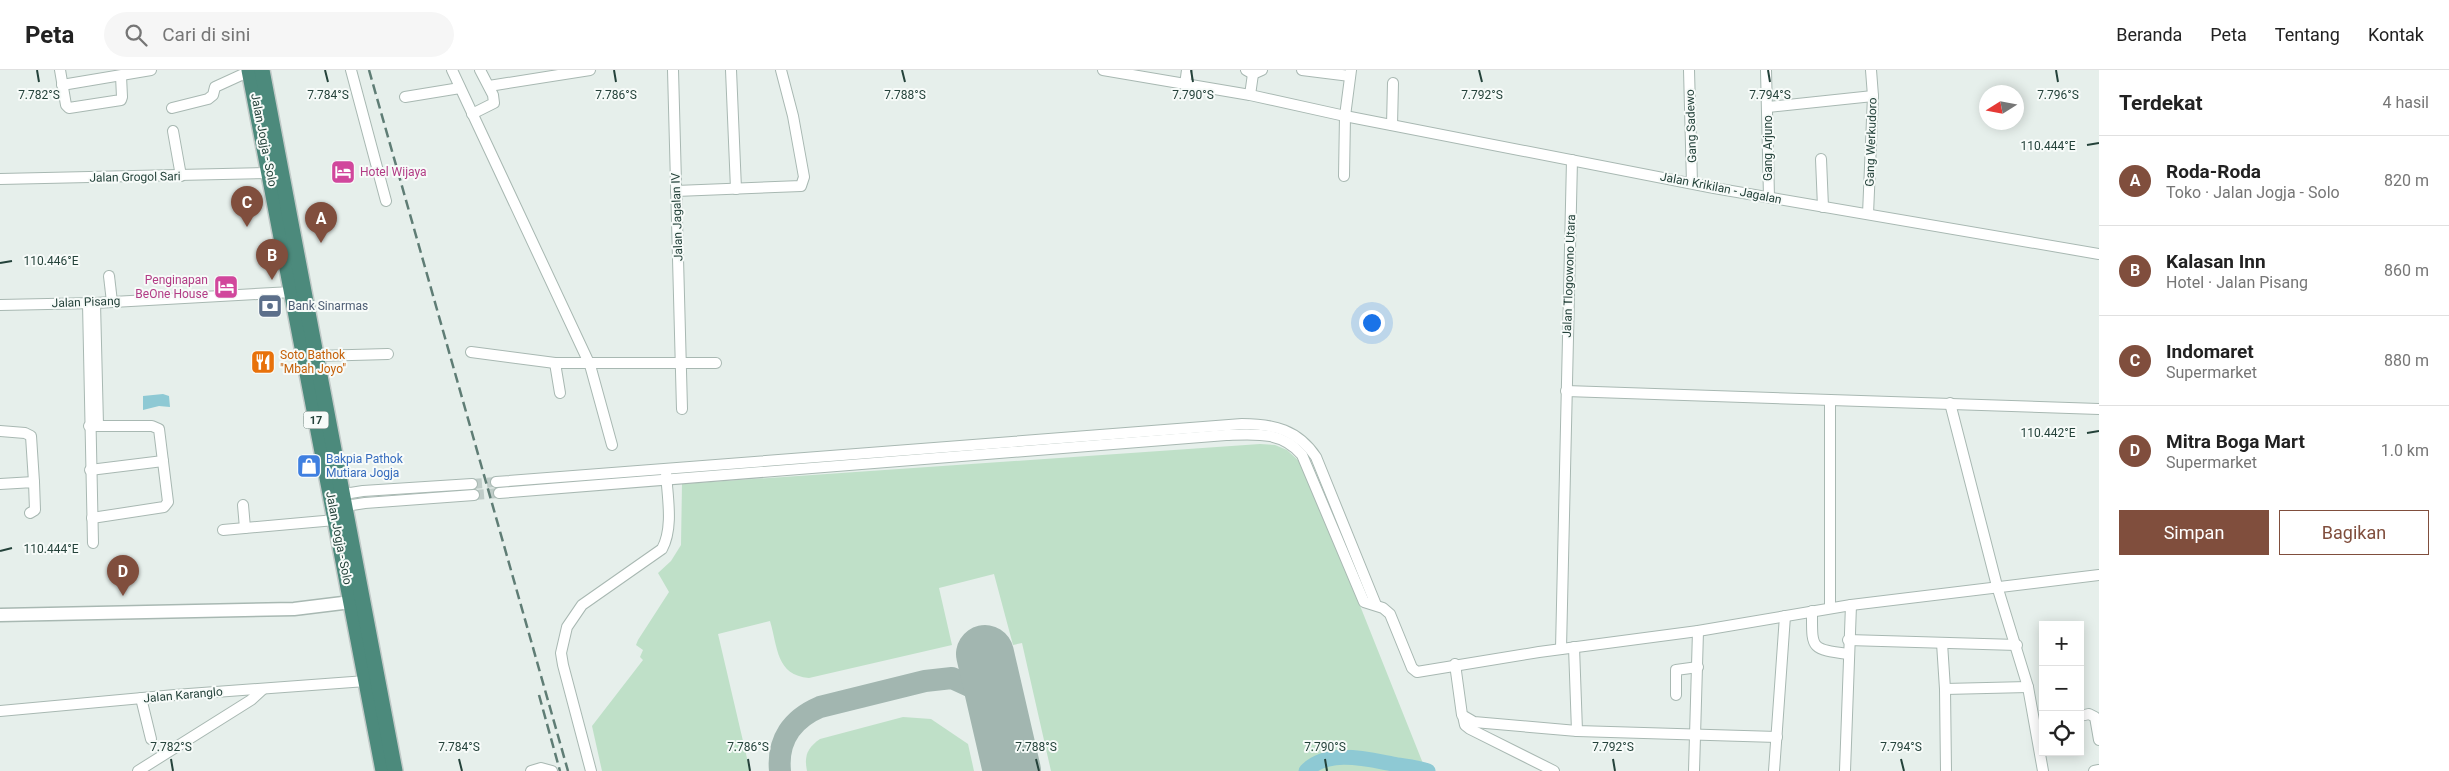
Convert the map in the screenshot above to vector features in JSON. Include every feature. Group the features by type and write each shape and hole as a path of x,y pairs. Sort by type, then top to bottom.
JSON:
{"highway":[{"name":"Jalan Jogja - Solo","path":"254,70 270,173 292,292 396,771"},
{"name":"Jalan Jogja - Solo","path":"254,70 326,395 337,505 351,602 383,771"}],"street":[{"path":"60,70 66,106 80,106 120,100 122,97 120,76"},
{"path":"62,85 152,70"},
{"path":"172,108 208,99 213,95 215,87 254,70"},
{"path":"351,70 386,201"},
{"path":"452,70 590,365 612,445"},
{"path":"472,114 494,103 489,86 480,70"},
{"path":"489,86 590,70"},
{"name":"Jalan Jagalan IV","path":"673,70 682,409"},
{"path":"731,70 736,188"},
{"path":"676,191 797,187 803,182 804,177 793,116 781,70"},
{"name":"Jalan Krikilan - Jagalan","path":"1103,70 1250,95 1345,116 1692,183 2099,254"},
{"path":"1185,85 1188,70"},
{"path":"1302,70 1350,73 1345,116 1344,176"},
{"name":"Gang Sadewo","path":"1689,70 1692,183"},
{"name":"Gang Arjuno","path":"1766,70 1769,197"},
{"name":"Gang Werkudoro","path":"1868,214 1873,96 1871,70"},
{"path":"1250,95 1254,71"},
{"path":"1392,125 1393,83"},
{"path":"405,97 460,88"},
{"path":"1768,107 1873,96"},
{"path":"173,131 181,176"},
{"path":"1821,159 1823,207"},
{"name":"Jalan Tlogowono Utara","path":"1561,649 1572,160"},
{"name":"Jalan Grogol Sari","path":"0,179 270,173"},
{"path":"108,276 112,302"},
{"name":"Jalan Pisang","path":"0,304 91,303 292,292"},
{"path":"91,303 94,426 90,470 93,542"},
{"path":"471,352 555,363 590,365 716,363"},
{"path":"316,356 388,354"},
{"path":"555,363 560,393"},
{"path":"1566,391 2099,409"},
{"path":"1830,400 1830,608"},
{"path":"1950,404 1996,586 2017,646 2038,722 2043,771"},
{"path":"499,493 666,473 875,452 1242,424 1281,428 1300,438 1316,457 1376,605"},
{"path":"92,518 164,507 168,502 160,433 156,426 94,426"},
{"path":"0,431 24,433 31,436 35,510 30,513"},
{"path":"496,482 871,464 1226,435 1261,434 1279,437 1296,448 1308,465 1364,602 1376,605 1390,614 1413,670 1420,672 1455,664 1698,631 1851,605 2099,575"},
{"path":"871,464 875,452"},
{"path":"90,470 163,461"},
{"path":"592,771 563,664 563,640 567,627 582,605 662,548 666,542 668,525 666,473"},
{"path":"0,484 34,482"},
{"path":"224,530 245,528 337,505 472,484"},
{"path":"337,505 474,495"},
{"path":"244,505 245,528"},
{"path":"0,615 289,609 351,602"},
{"path":"1845,771 1848,640 1851,605"},
{"path":"1812,611 1812,637 1814,644 1820,650 1848,654"},
{"path":"1774,771 1785,616"},
{"path":"1694,771 1698,631"},
{"path":"1848,640 2017,646"},
{"path":"1942,643 1945,689 1946,771"},
{"path":"1574,647 1577,731"},
{"path":"1455,664 1465,725 1554,771"},
{"path":"1676,696 1676,670 1698,667"},
{"name":"Jalan Karanglo","path":"0,711 366,681"},
{"path":"1945,689 2028,687"},
{"path":"138,771 156,766 251,700 259,689"},
{"path":"141,698 151,739"},
{"path":"2084,715 2089,714 2095,717 2099,740"},
{"path":"1462,715 1466,719 1480,723 1577,731 1777,737"},
{"path":"530,771 541,768 552,771"},
{"path":"2094,771 2099,770"}],"green space":[{"path":"1260,444 1275,445 1287,450 1300,462 1339,553 1426,771 1051,771 1022,643 1013,645 994,574 939,588 952,645 809,678 798,676 784,666 777,650 770,621 718,634 750,771 602,771 592,726 643,660 640,657 643,650 636,645 669,592 658,573 671,561 681,545 682,484"},
{"path":"903,717 931,719 968,744 974,771 807,771 806,757 809,749 820,739"}],"water":[{"path":"163,394 169,396 170,407 159,406 143,410 143,396"}],"waterway":[{"path":"1306,771 1315,764 1325,760 1348,757 1428,771"}],"taxiway":[{"path":"780,771 781,750 788,732 794,724 810,712 820,707 925,681 952,678 976,689 990,703 1003,730"}],"runway":[{"path":"985,654 1012,771"}],"tunnel":[{"path":"472,484 496,482"},
{"path":"474,495 499,493"}],"railway":[{"path":"369,70 568,771"},
{"path":"539,695 560,771"}],"place":[{"name":"Hotel Wijaya","path":"343,172"},
{"name":"Indomaret","path":"247,227"},
{"name":"Roda-Roda","path":"321,243"},
{"name":"Kalasan Inn","path":"272,280"},
{"name":"Penginapan BeOne House","path":"226,287"},
{"name":"Bank Sinarmas","path":"270,306"},
{"name":"Soto Bathok \"Mbah Joyo\"","path":"263,362"},
{"name":"Bakpia Pathok Mutiara Jogja","path":"309,466"},
{"name":"Mitra Boga Mart","path":"123,596"}]}
